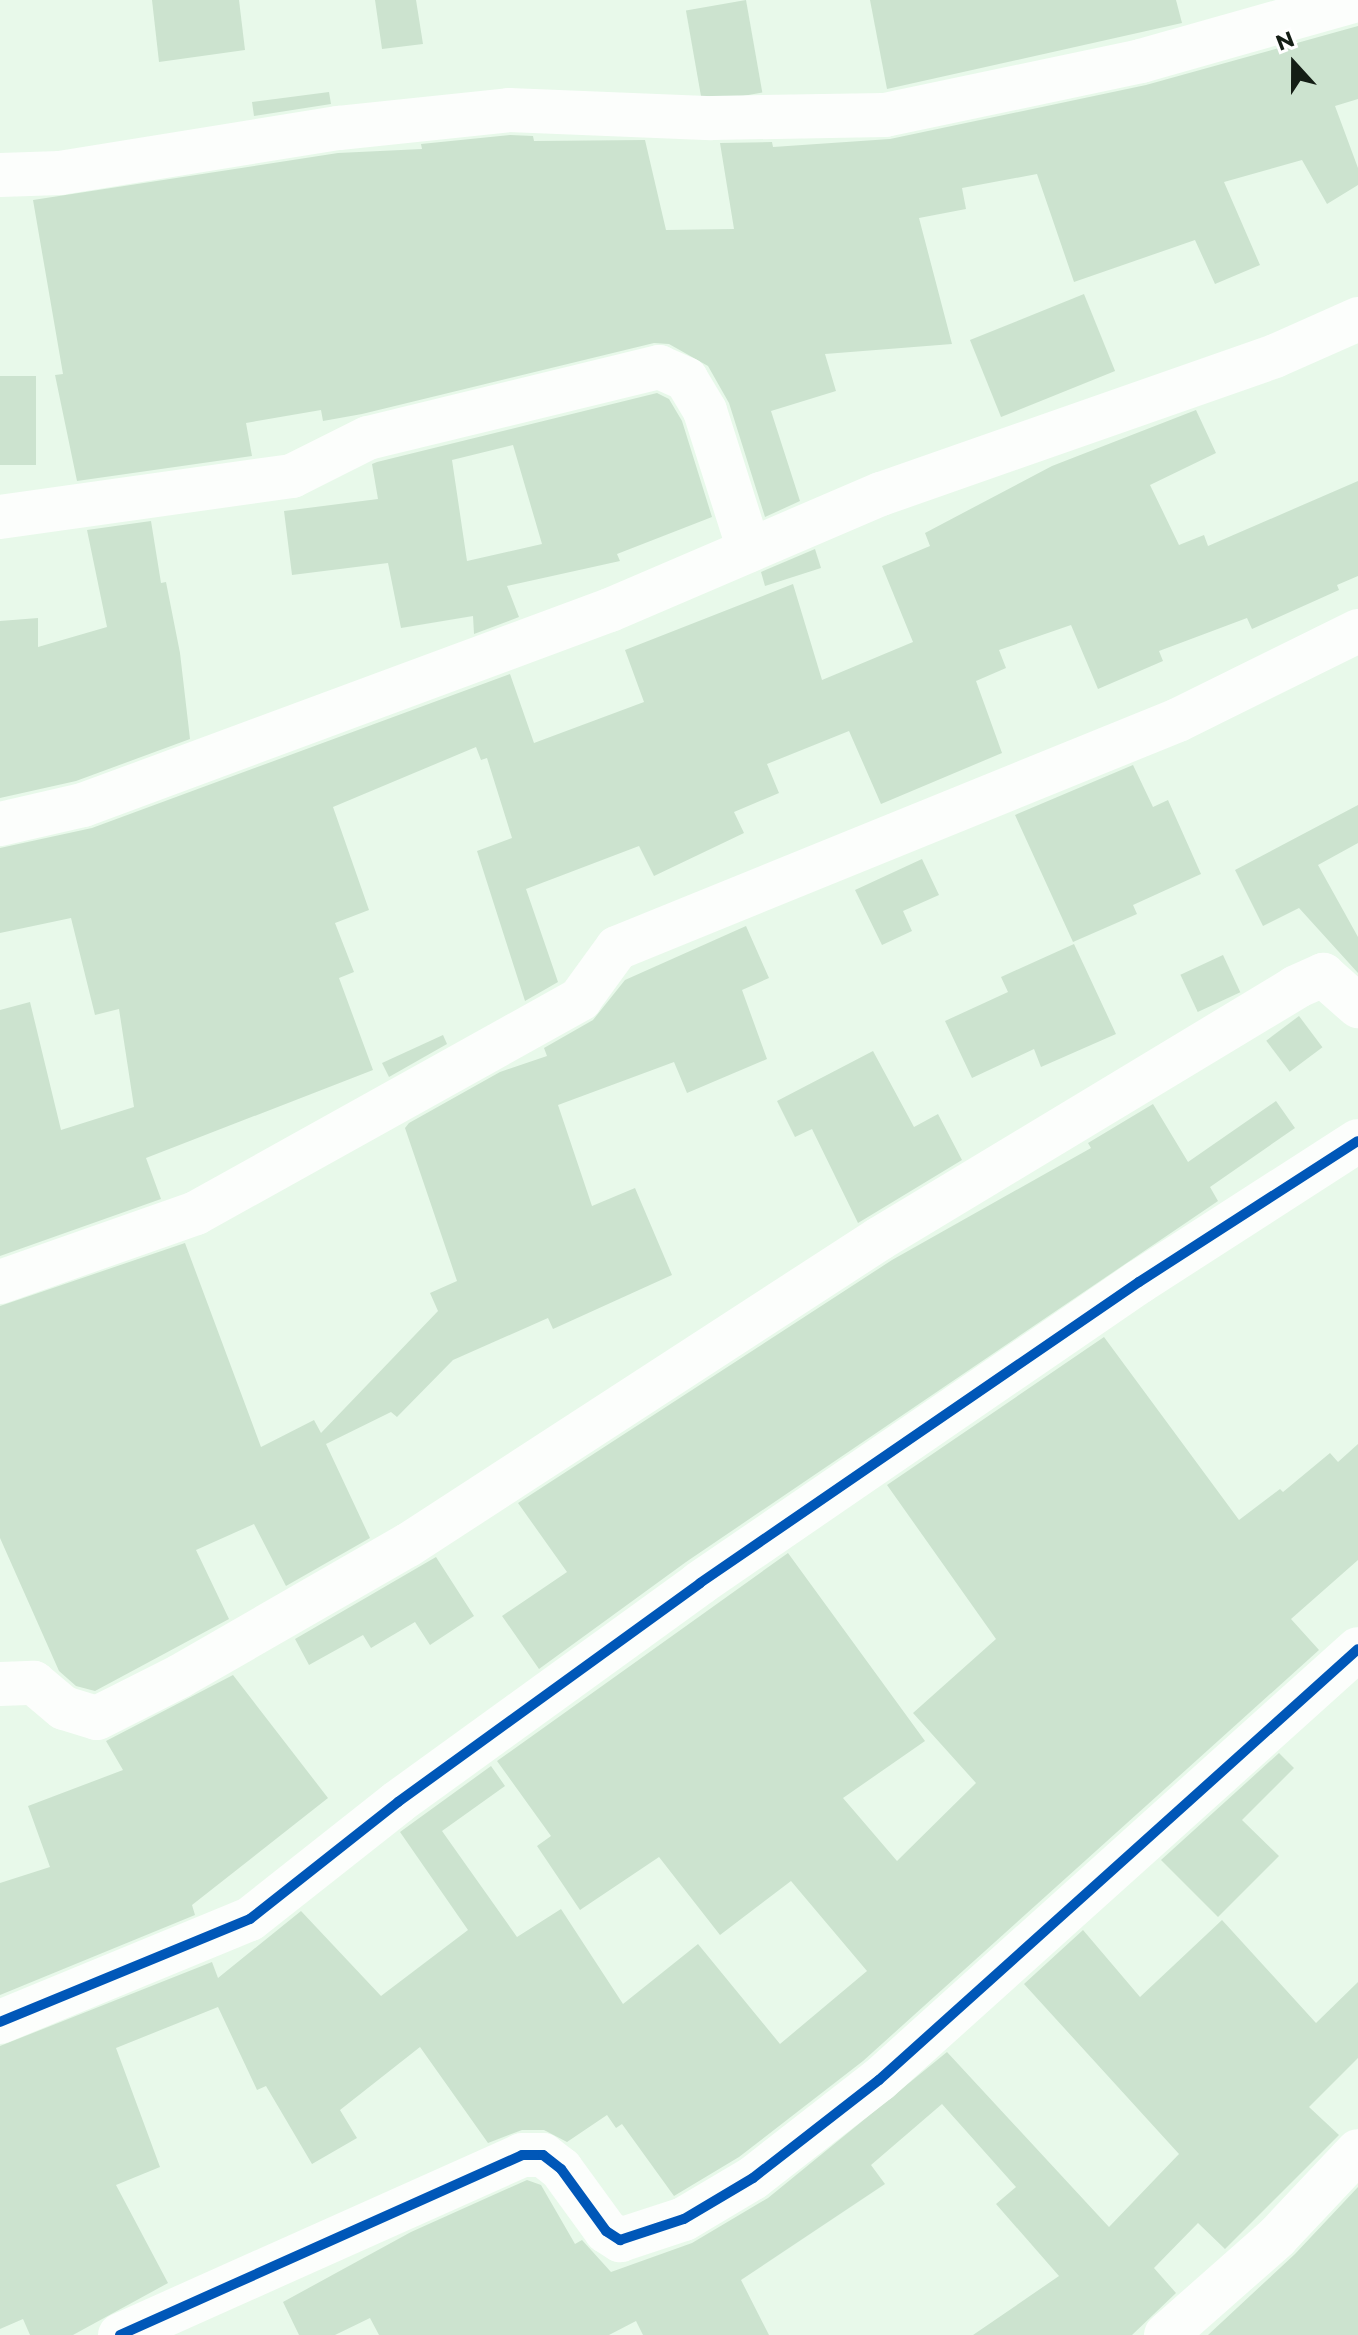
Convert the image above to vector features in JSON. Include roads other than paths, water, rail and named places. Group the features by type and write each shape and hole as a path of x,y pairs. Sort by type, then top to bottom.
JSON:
{"street":[{"path":"0,175 60,173 339,128 509,110 712,118 885,115 1141,61 1357,0"},
{"path":"0,824 97,800 610,610 881,494 1275,356 1358,319"},
{"path":"0,517 292,476 368,438 659,367 686,379 705,411 749,550"},
{"path":"0,1282 196,1213 580,999 617,948 1178,720 1358,631"},
{"path":"0,1684 34,1683 64,1708 97,1718 180,1676 408,1545 879,1239 1296,987 1323,975 1358,1006"},
{"path":"0,2022 250,1919 398,1802 700,1583 1139,1282 1358,1141"},
{"path":"120,2335 522,2155 543,2155 561,2169 606,2231 620,2240 684,2219 753,2178 879,2080 1358,1649"},
{"path":"1166,2335 1277,2237 1358,2151"}]}
